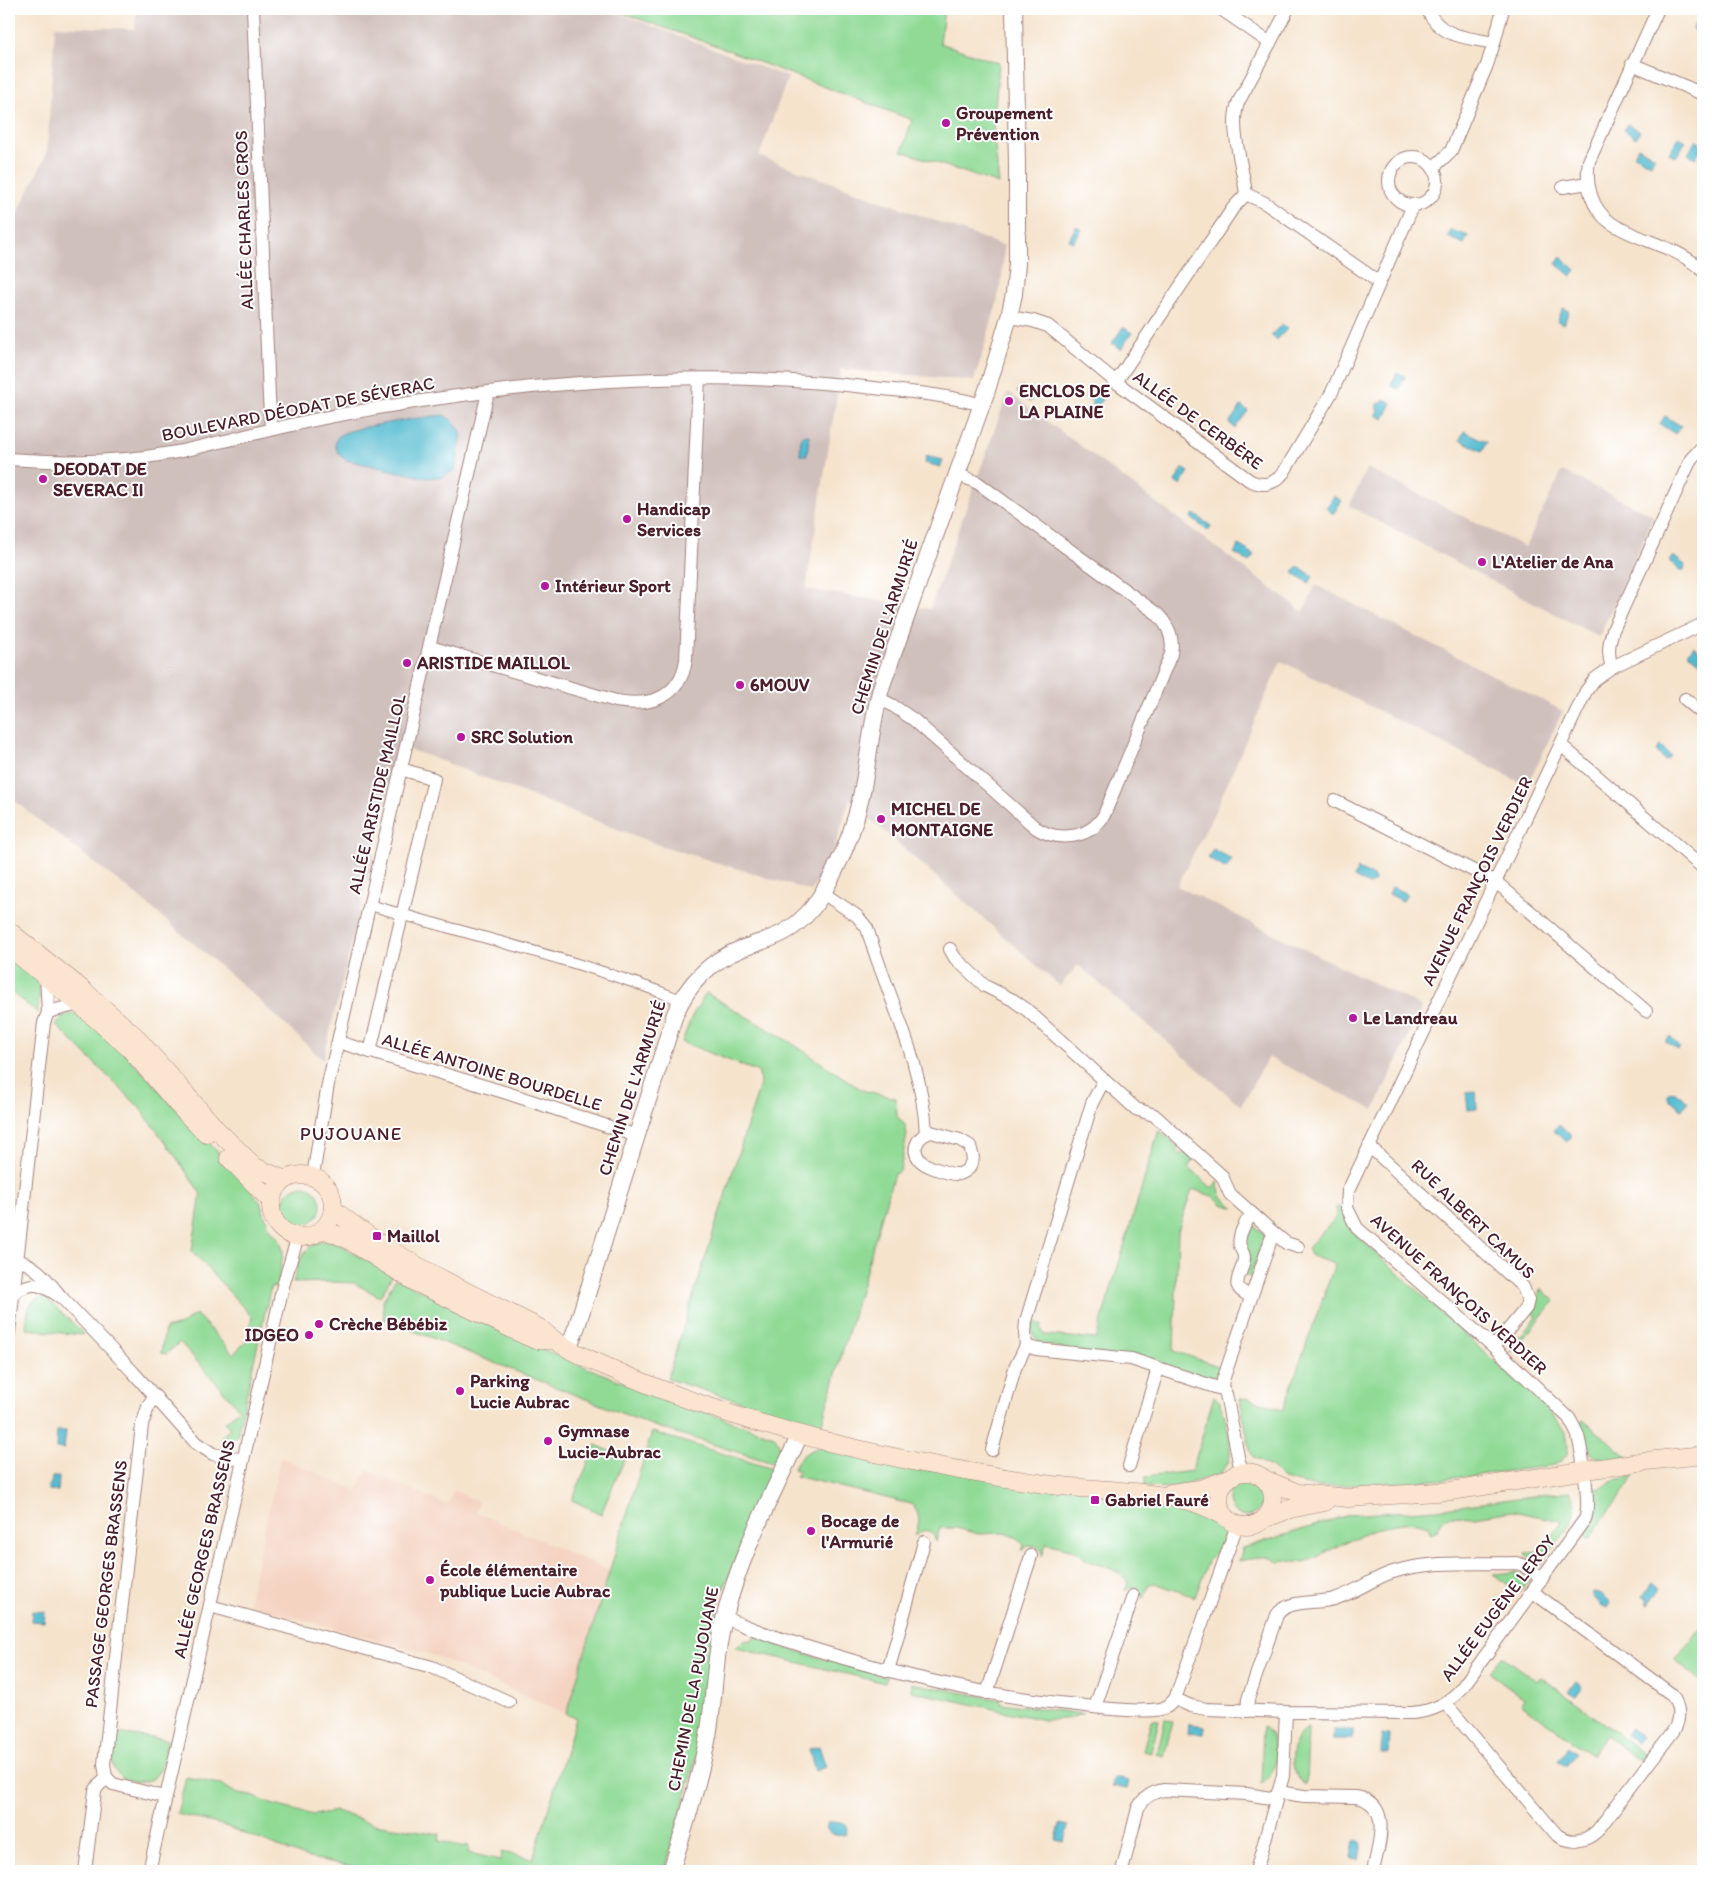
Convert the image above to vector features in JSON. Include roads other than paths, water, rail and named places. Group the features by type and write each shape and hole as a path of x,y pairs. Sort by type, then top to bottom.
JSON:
{"main road":[{"path":"9,931 83,990 134,1036 217,1130 255,1167 286,1180"},
{"path":"9,947 46,976 130,1049 177,1104 272,1202"},
{"path":"294,1176 313,1176 329,1189 333,1209 330,1220 323,1229 307,1236 289,1233 281,1228 272,1212 274,1194 279,1186 294,1176"},
{"path":"333,1209 356,1228 411,1261 541,1329 553,1340 568,1349 646,1384 798,1434 940,1467 1053,1486 1156,1495 1185,1500 1231,1521 1252,1525 1290,1509 1345,1498 1451,1491 1629,1464 1703,1455"},
{"path":"323,1229 346,1240 415,1282 524,1335 536,1340 553,1340"},
{"path":"1156,1495 1186,1492 1226,1480 1231,1476 1244,1472 1255,1473 1264,1479 1298,1493 1345,1498"},
{"path":"1264,1479 1271,1488 1273,1499 1271,1509 1266,1518"},
{"path":"1226,1480 1219,1499 1220,1505 1231,1521"}],"street":[{"name":"ALLÉE CHARLES CROS","path":"253,9 268,397 272,429"},
{"name":"CHEMIN DE L'ARMURIÉ","path":"568,1349 681,1000 699,977 711,966 732,953 785,932 806,915 823,893 844,851 856,816 878,698 982,405 1009,317 1014,294 1018,227 1014,9"},
{"path":"1221,9 1270,43"},
{"path":"1288,9 1235,112 1234,125 1246,194 1265,202 1379,282"},
{"path":"1427,9 1432,18 1445,32 1494,43"},
{"path":"1433,168 1451,151 1487,65 1503,9"},
{"path":"1658,9 1589,161 1588,182 1593,200 1603,218 1618,228 1667,248 1703,270"},
{"path":"1632,64 1703,94"},
{"path":"1412,157 1424,160 1433,168 1436,176 1436,185 1434,193 1428,200 1412,205 1400,202 1392,193 1389,181 1392,169 1400,160 1412,157"},
{"path":"1563,187 1588,182"},
{"name":"ALLÉE DE CERBÈRE","path":"1116,382 1233,208 1246,194"},
{"name":"ALLÉE DE CERBÈRE","path":"1009,317 1034,321 1048,326 1116,382 1248,480 1262,485 1268,484 1279,478 1284,472 1332,392 1412,205"},
{"name":"BOULEVARD DÉODAT DE SÉVERAC","path":"9,459 77,462 128,459 172,453 272,429 397,404 586,382 699,379 819,382 922,393 982,405"},
{"path":"430,647 616,701 633,704 648,703 668,693 682,676 686,660 699,379"},
{"name":"ALLÉE ARISTIDE MAILLOL","path":"313,1176 328,1084 488,392"},
{"path":"1612,667 1609,659 1609,643 1613,630 1691,460 1703,446"},
{"path":"878,698 914,720 1036,828 1055,836 1076,836 1095,827 1104,815 1171,654 1171,635 1156,613 978,483 957,474"},
{"name":"AVENUE FRANÇOIS VERDIER","path":"1583,1471 1578,1437 1569,1418 1494,1347 1355,1224 1347,1208 1347,1194 1590,685 1612,667 1703,624"},
{"path":"1686,698 1703,714"},
{"path":"1561,745 1703,868"},
{"path":"370,1052 434,779 401,769"},
{"path":"1335,800 1496,882 1646,1011"},
{"path":"823,893 857,916 867,928 918,1074 925,1115 926,1134"},
{"path":"370,905 458,929 639,984 681,1000"},
{"path":"950,949 955,958 985,986 1013,1000 1027,1010 1136,1109 1154,1115 1222,1176 1230,1194 1286,1243 1298,1247"},
{"path":"9,1332 15,1253 22,1219 44,1023 48,1012 46,976"},
{"path":"48,1012 79,1004"},
{"name":"ALLÉE ANTOINE BOURDELLE","path":"338,1042 507,1093 637,1136"},
{"path":"992,1450 1014,1368 1026,1346 1024,1334 1026,1321 1092,1104 1104,1080"},
{"name":"RUE ALBERT CAMUS","path":"1369,1146 1523,1287 1527,1297 1527,1306 1494,1347"},
{"path":"1251,1296 1242,1292 1237,1281 1244,1259 1239,1241 1246,1221 1252,1214"},
{"path":"9,1229 22,1219"},
{"path":"1244,1472 1239,1462 1226,1394 1222,1388 1224,1375 1251,1296 1271,1239 1275,1234"},
{"name":"ALLÉE GEORGES BRASSENS","path":"149,1871 283,1286 298,1236"},
{"path":"15,1253 50,1284 156,1397 196,1444 206,1451 219,1456 243,1460"},
{"path":"13,1294 22,1288 36,1284 49,1289 62,1298"},
{"path":"1026,1346 1036,1349 1126,1358 1222,1388"},
{"path":"1130,1466 1158,1368"},
{"name":"PASSAGE GEORGES BRASSENS","path":"107,1778 104,1769 104,1759 142,1425 149,1404 156,1397"},
{"name":"CHEMIN DE LA PUJOUANE","path":"671,1871 708,1736 724,1618 741,1565 797,1441 798,1434"},
{"name":"ALLÉE EUGÈNE LEROY","path":"1175,1699 1198,1708 1286,1712 1412,1713 1435,1709 1446,1704 1461,1689 1583,1524 1587,1515 1588,1505 1583,1471"},
{"path":"724,1618 783,1640 888,1671 987,1693 1044,1702 1157,1710 1168,1706 1175,1699 1231,1521"},
{"path":"888,1671 924,1542"},
{"path":"987,1693 1031,1556"},
{"path":"1247,1711 1248,1699 1277,1615 1286,1606 1335,1599 1384,1575 1409,1568 1426,1566 1516,1563 1523,1565 1542,1579"},
{"path":"1446,1704 1554,1832 1564,1839 1576,1841 1587,1838 1597,1831 1674,1730 1678,1718 1677,1705 1671,1694 1533,1592"},
{"path":"1095,1707 1133,1596"},
{"path":"210,1606 432,1667 509,1702"},
{"path":"1256,1871 1284,1766 1286,1712"},
{"path":"85,1871 95,1791 98,1786 107,1778 116,1785 165,1798"},
{"path":"1122,1871 1138,1808 1143,1800 1152,1794 1164,1790 1362,1798 1379,1813 1382,1826 1373,1871"}],"water":[{"path":"1699,18 1703,21 1703,26 1699,33 1692,29"},
{"path":"1627,124 1640,131 1636,138 1624,130"},
{"path":"1679,137 1686,141 1676,157 1669,153"},
{"path":"1696,140 1703,146 1696,158 1688,154"},
{"path":"1638,147 1655,157 1651,164 1634,155"},
{"path":"1076,226 1082,230 1073,242 1069,240"},
{"path":"1451,230 1468,236 1464,244 1448,237"},
{"path":"1561,257 1576,270 1571,276 1556,264"},
{"path":"1563,308 1569,311 1564,324 1557,321"},
{"path":"1282,324 1287,329 1277,340 1271,335"},
{"path":"1123,327 1132,333 1121,349 1112,343"},
{"path":"1397,373 1405,376 1399,389 1391,386"},
{"path":"1022,386 1034,396 1030,402 1017,392"},
{"path":"1089,390 1102,399 1097,409 1091,405 1093,402 1085,397"},
{"path":"1384,399 1392,403 1384,419 1376,415 1379,410 1376,408"},
{"path":"1241,406 1248,411 1235,428 1229,423"},
{"path":"443,415 454,423 462,435 455,470 442,477 426,478 346,460 336,449 337,438 347,432 389,423"},
{"path":"1665,416 1681,426 1675,434 1660,424"},
{"path":"1464,431 1487,442 1482,451 1460,440"},
{"path":"809,435 807,455 800,455 801,436"},
{"path":"926,456 943,460 941,467 925,463"},
{"path":"1183,468 1189,472 1180,485 1175,482"},
{"path":"1334,496 1342,501 1333,514 1326,508"},
{"path":"1194,514 1211,526 1208,531 1191,518"},
{"path":"1239,545 1254,555 1249,562 1234,553"},
{"path":"1673,556 1685,565 1684,570 1680,570 1669,561"},
{"path":"1298,566 1313,576 1309,583 1293,573"},
{"path":"1694,646 1703,654 1702,664 1688,653"},
{"path":"1660,745 1671,756 1665,761 1657,752"},
{"path":"1213,849 1232,859 1226,869 1208,858"},
{"path":"1358,869 1373,876 1374,882 1369,885 1354,877"},
{"path":"1392,887 1407,894 1403,901 1389,894"},
{"path":"1670,1037 1680,1047 1678,1050 1665,1041"},
{"path":"1476,1091 1477,1109 1468,1110 1466,1092"},
{"path":"1670,1091 1674,1091 1688,1102 1682,1109 1668,1098"},
{"path":"1559,1125 1571,1135 1570,1139 1566,1142 1554,1131"},
{"path":"57,1431 66,1431 64,1449 56,1448"},
{"path":"52,1477 59,1477 58,1491 48,1490"},
{"path":"1653,1582 1661,1588 1649,1604 1646,1602 1648,1599 1643,1596"},
{"path":"1592,1593 1600,1595 1610,1603 1607,1608 1600,1605 1592,1596"},
{"path":"32,1611 45,1612 44,1622 31,1621"},
{"path":"1576,1681 1582,1686 1575,1696 1568,1691"},
{"path":"1189,1724 1205,1726 1204,1734 1188,1733"},
{"path":"1630,1729 1641,1738 1637,1743 1626,1735"},
{"path":"1333,1730 1353,1730 1353,1739 1333,1739"},
{"path":"1382,1735 1390,1735 1389,1753 1381,1753"},
{"path":"819,1746 826,1767 815,1771 809,1749"},
{"path":"1568,1747 1575,1752 1565,1766 1558,1761"},
{"path":"1114,1778 1129,1781 1127,1789 1112,1786"},
{"path":"827,1823 844,1823 847,1828 846,1834 832,1834 826,1828"},
{"path":"1060,1824 1068,1826 1064,1842 1056,1840"},
{"path":"1357,1840 1362,1843 1359,1859 1351,1858 1354,1842"}],"place":[{"name":"Groupement Prévention","path":"946,123"},
{"name":"ENCLOS DE LA PLAINE","path":"1009,401"},
{"name":"DEODAT DE SEVERAC II","path":"43,479"},
{"name":"Handicap Services","path":"627,519"},
{"name":"L'Atelier de Ana","path":"1482,562"},
{"name":"Intérieur Sport","path":"545,586"},
{"name":"ARISTIDE MAILLOL","path":"407,663"},
{"name":"6MOUV","path":"740,685"},
{"name":"SRC Solution","path":"461,737"},
{"name":"MICHEL DE MONTAIGNE","path":"881,819"},
{"name":"Le Landreau","path":"1353,1018"},
{"name":"Maillol","path":"377,1236"},
{"name":"Crèche Bébébiz","path":"319,1324"},
{"name":"IDGEO","path":"309,1335"},
{"name":"Parking Lucie Aubrac","path":"460,1391"},
{"name":"Gymnase Lucie-Aubrac","path":"548,1441"},
{"name":"Gabriel Fauré","path":"1095,1500"},
{"name":"Bocage de l'Armurié","path":"811,1531"},
{"name":"École élémentaire publique Lucie Aubrac","path":"430,1580"}],"district":[{"name":"PUJOUANE","path":"351,1133"}]}
